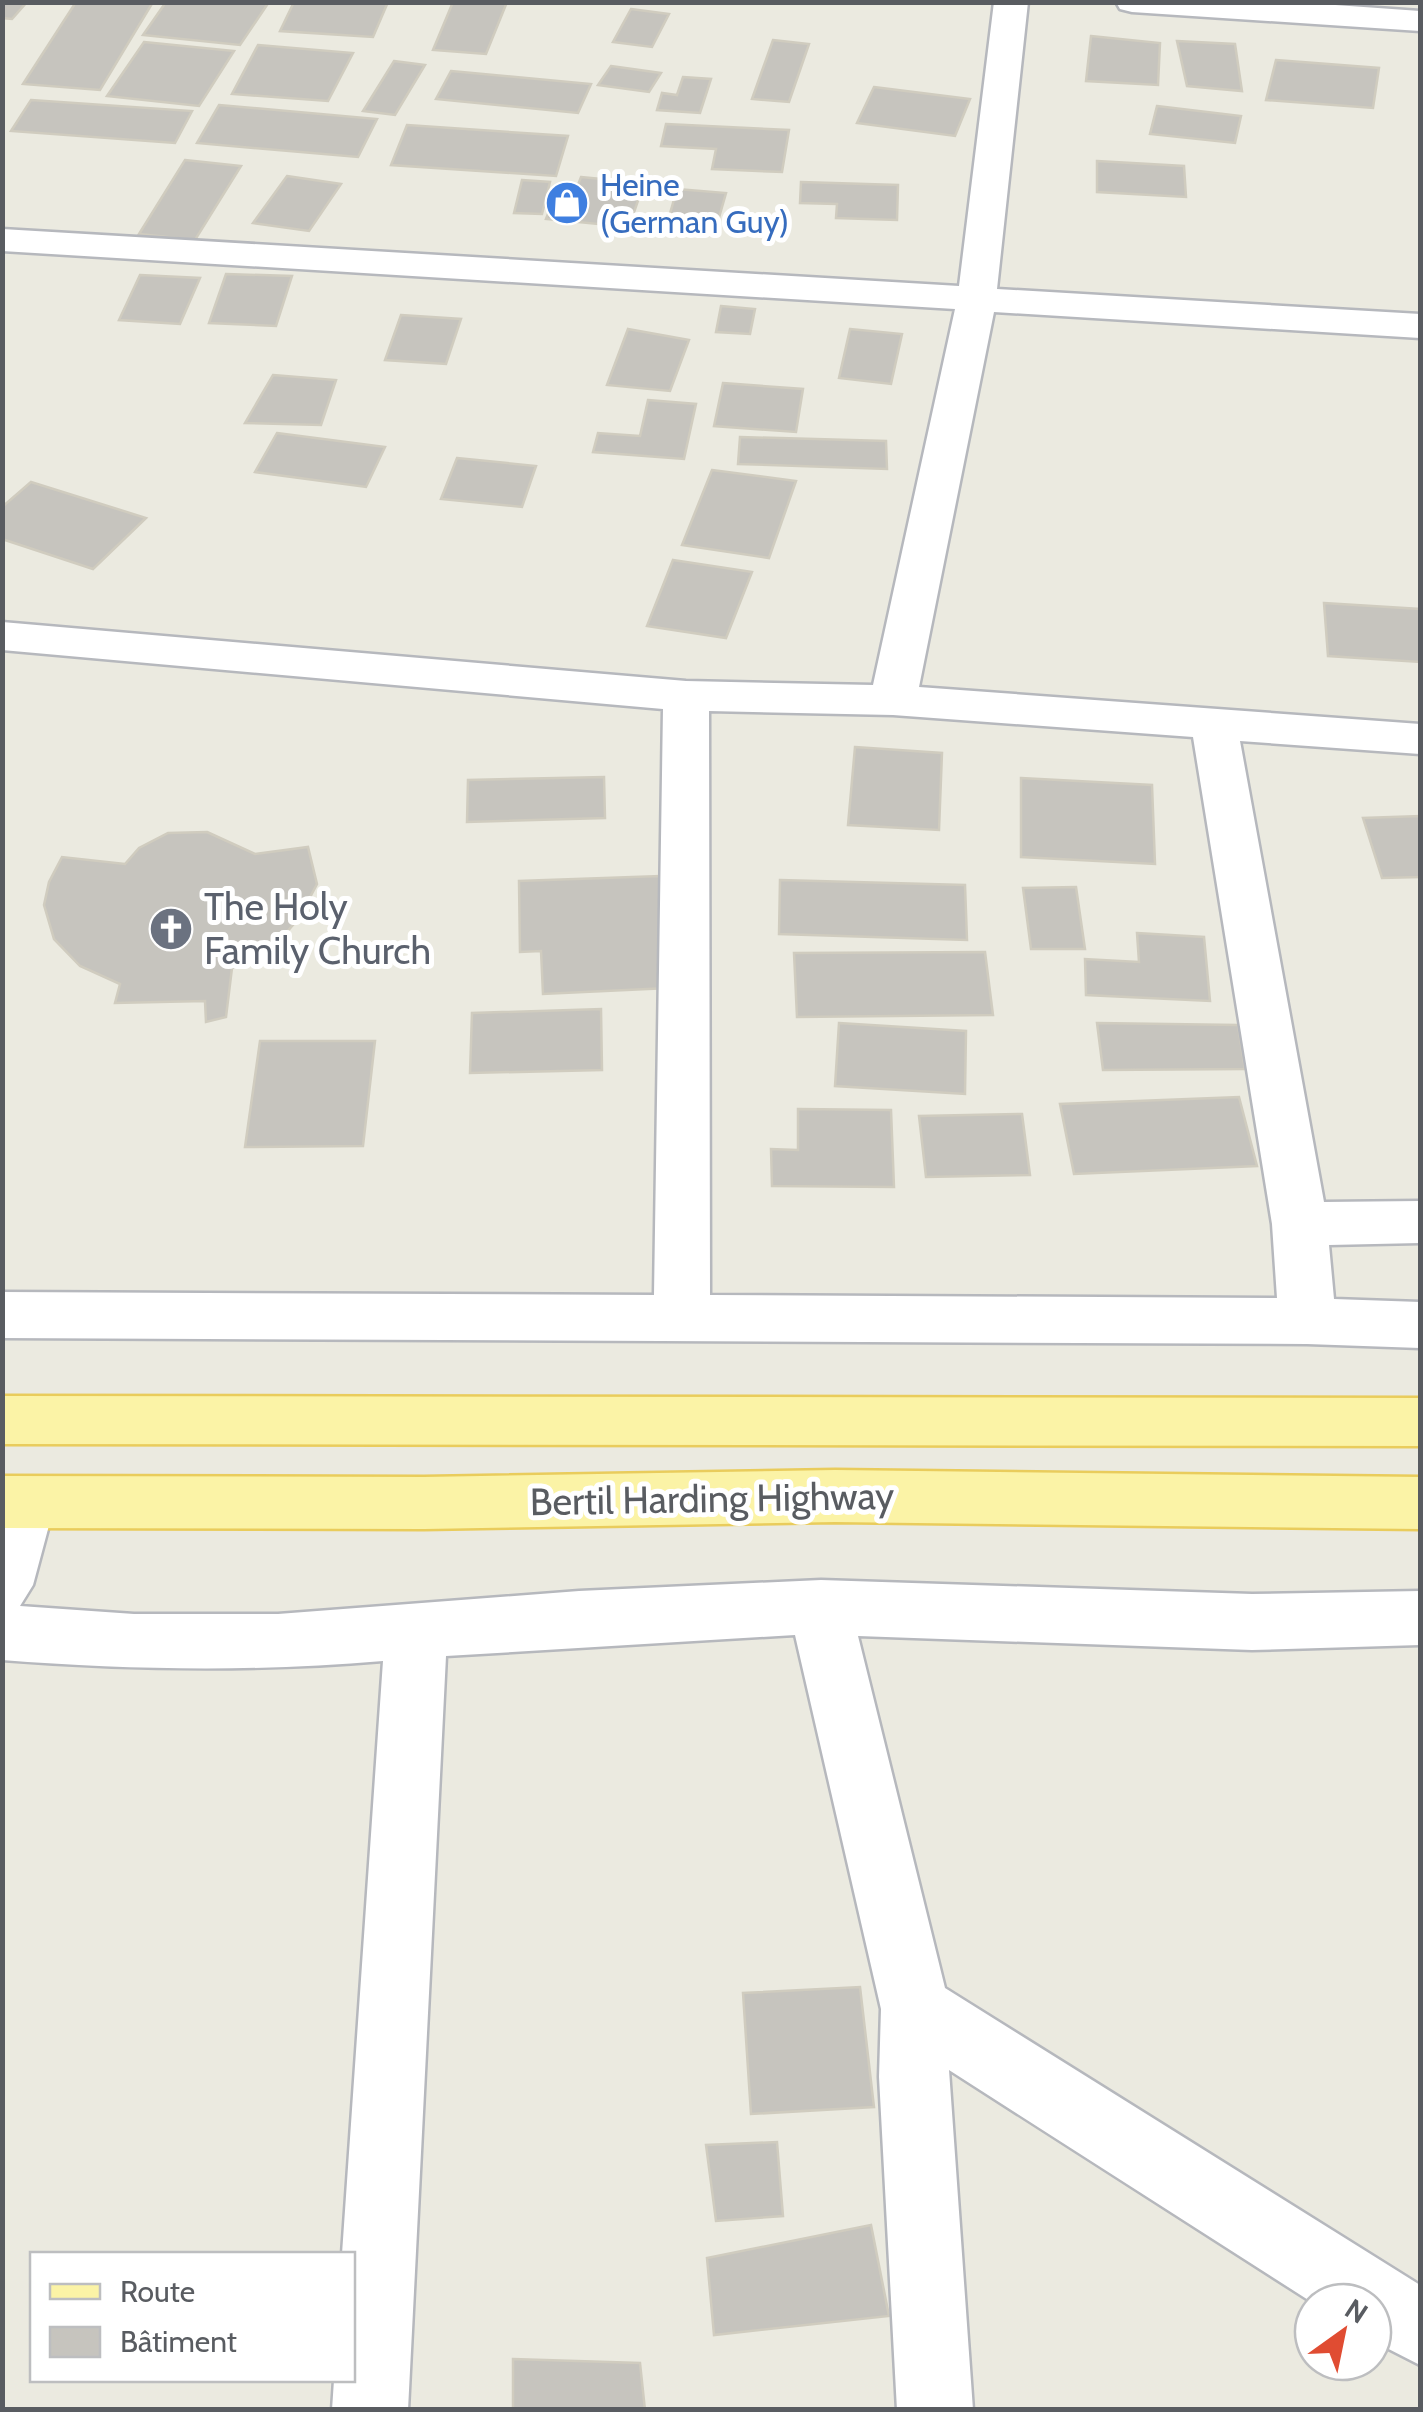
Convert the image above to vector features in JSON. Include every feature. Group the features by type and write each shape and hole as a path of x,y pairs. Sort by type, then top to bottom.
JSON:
{"main road":[{"name":"Bertil Harding Highway","path":"2,1420 1420,1422"},
{"name":"Bertil Harding Highway","path":"14,1502 424,1504 835,1496 1420,1503"}],"street":[{"path":"893,700 977,299 1011,2"},
{"path":"1132,2 1420,21"},
{"path":"2,240 1420,326"},
{"path":"2,636 686,696 893,700 1420,739"},
{"path":"682,1318 686,696"},
{"path":"1214,724 1300,1224 1307,1320"},
{"path":"1300,1224 1420,1222"},
{"path":"2,1315 1307,1320 1420,1324"},
{"path":"2,1585 14,1502"},
{"path":"2,1632 134,1642 278,1642 579,1618 821,1607 1252,1622 1420,1618"},
{"path":"821,1607 916,2009 914,2077 936,2410"},
{"path":"370,2410 416,1632"},
{"path":"916,2009 1420,2328"}],"building":[{"path":"2,2 27,2 12,19 2,18"},
{"path":"76,2 153,2 100,90 23,84"},
{"path":"166,2 269,2 240,45 143,35"},
{"path":"294,2 388,2 373,37 280,31"},
{"path":"453,2 507,2 486,54 433,50"},
{"path":"631,9 669,14 652,47 613,42"},
{"path":"1091,36 1160,43 1158,85 1086,81"},
{"path":"773,40 809,44 789,102 752,99"},
{"path":"1177,41 1235,44 1242,91 1187,86"},
{"path":"144,42 234,51 199,106 107,96"},
{"path":"258,45 353,53 328,101 232,94"},
{"path":"1276,60 1379,68 1373,108 1266,100"},
{"path":"394,61 425,65 395,115 363,111"},
{"path":"611,66 661,73 649,92 598,85"},
{"path":"451,71 591,84 578,113 436,99"},
{"path":"683,77 711,79 700,113 657,110 662,93 677,95"},
{"path":"874,87 970,99 955,136 857,123"},
{"path":"31,100 192,111 175,143 11,131"},
{"path":"219,105 377,119 358,157 197,143"},
{"path":"1157,106 1241,116 1235,143 1150,134"},
{"path":"666,124 789,130 782,172 712,169 716,149 661,146"},
{"path":"407,125 568,136 556,176 391,165"},
{"path":"185,160 241,166 195,240 139,234"},
{"path":"1097,161 1184,166 1186,197 1097,192"},
{"path":"287,176 341,184 309,231 253,223"},
{"path":"581,177 644,183 629,227 546,219 555,197 573,198"},
{"path":"522,180 550,182 542,214 514,213"},
{"path":"801,182 898,185 897,220 836,218 837,204 800,203"},
{"path":"677,189 726,193 714,235 665,231"},
{"path":"226,274 292,276 276,326 209,323"},
{"path":"140,275 200,278 180,324 119,320"},
{"path":"721,306 755,309 750,334 716,332"},
{"path":"401,315 461,319 446,364 385,360"},
{"path":"628,329 689,340 670,391 607,385"},
{"path":"850,329 902,334 891,384 839,378"},
{"path":"273,375 336,380 321,425 245,423"},
{"path":"723,383 803,389 796,432 714,426"},
{"path":"648,400 696,404 684,459 593,452 598,433 640,436"},
{"path":"277,433 385,447 366,487 255,472"},
{"path":"740,437 886,441 887,469 738,464"},
{"path":"457,458 536,466 522,507 441,499"},
{"path":"712,470 796,481 769,558 682,545"},
{"path":"31,482 146,518 93,569 2,539 2,507"},
{"path":"673,560 752,572 726,638 647,626"},
{"path":"1324,603 1420,609 1420,662 1328,656"},
{"path":"855,747 942,753 939,830 848,825"},
{"path":"604,777 605,818 467,822 468,780"},
{"path":"1021,778 1152,785 1155,864 1021,857"},
{"path":"1420,816 1420,877 1382,878 1363,818"},
{"name":"The Holy Family Church","path":"207,832 255,854 308,847 317,884 299,918 272,949 232,968 226,1017 206,1022 205,1001 115,1003 120,984 80,966 54,939 44,905 49,882 62,857 125,864 139,848 168,833"},
{"path":"660,876 668,988 543,994 541,951 520,952 519,881"},
{"path":"780,880 965,885 967,940 779,934"},
{"path":"1076,887 1085,949 1031,949 1023,888"},
{"path":"1137,933 1204,937 1210,1001 1086,995 1085,959 1139,962"},
{"path":"985,952 993,1015 797,1017 794,953"},
{"path":"601,1009 602,1070 470,1073 472,1013"},
{"path":"839,1023 966,1031 965,1094 835,1086"},
{"path":"1097,1023 1238,1025 1245,1069 1103,1070"},
{"path":"260,1041 375,1041 363,1146 245,1147"},
{"path":"1239,1097 1257,1166 1074,1174 1060,1104"},
{"path":"798,1109 891,1110 894,1187 772,1186 771,1149 798,1150"},
{"path":"1022,1114 1030,1175 926,1177 919,1116"},
{"path":"860,1987 874,2107 751,2114 743,1993"},
{"path":"777,2142 783,2216 716,2221 706,2145"},
{"path":"871,2225 889,2316 714,2335 707,2258"},
{"path":"513,2359 640,2363 645,2410 513,2410"}],"place":[{"name":"Heine (German Guy)","path":"567,203"},
{"name":"The Holy Family Church","path":"171,929"}]}
